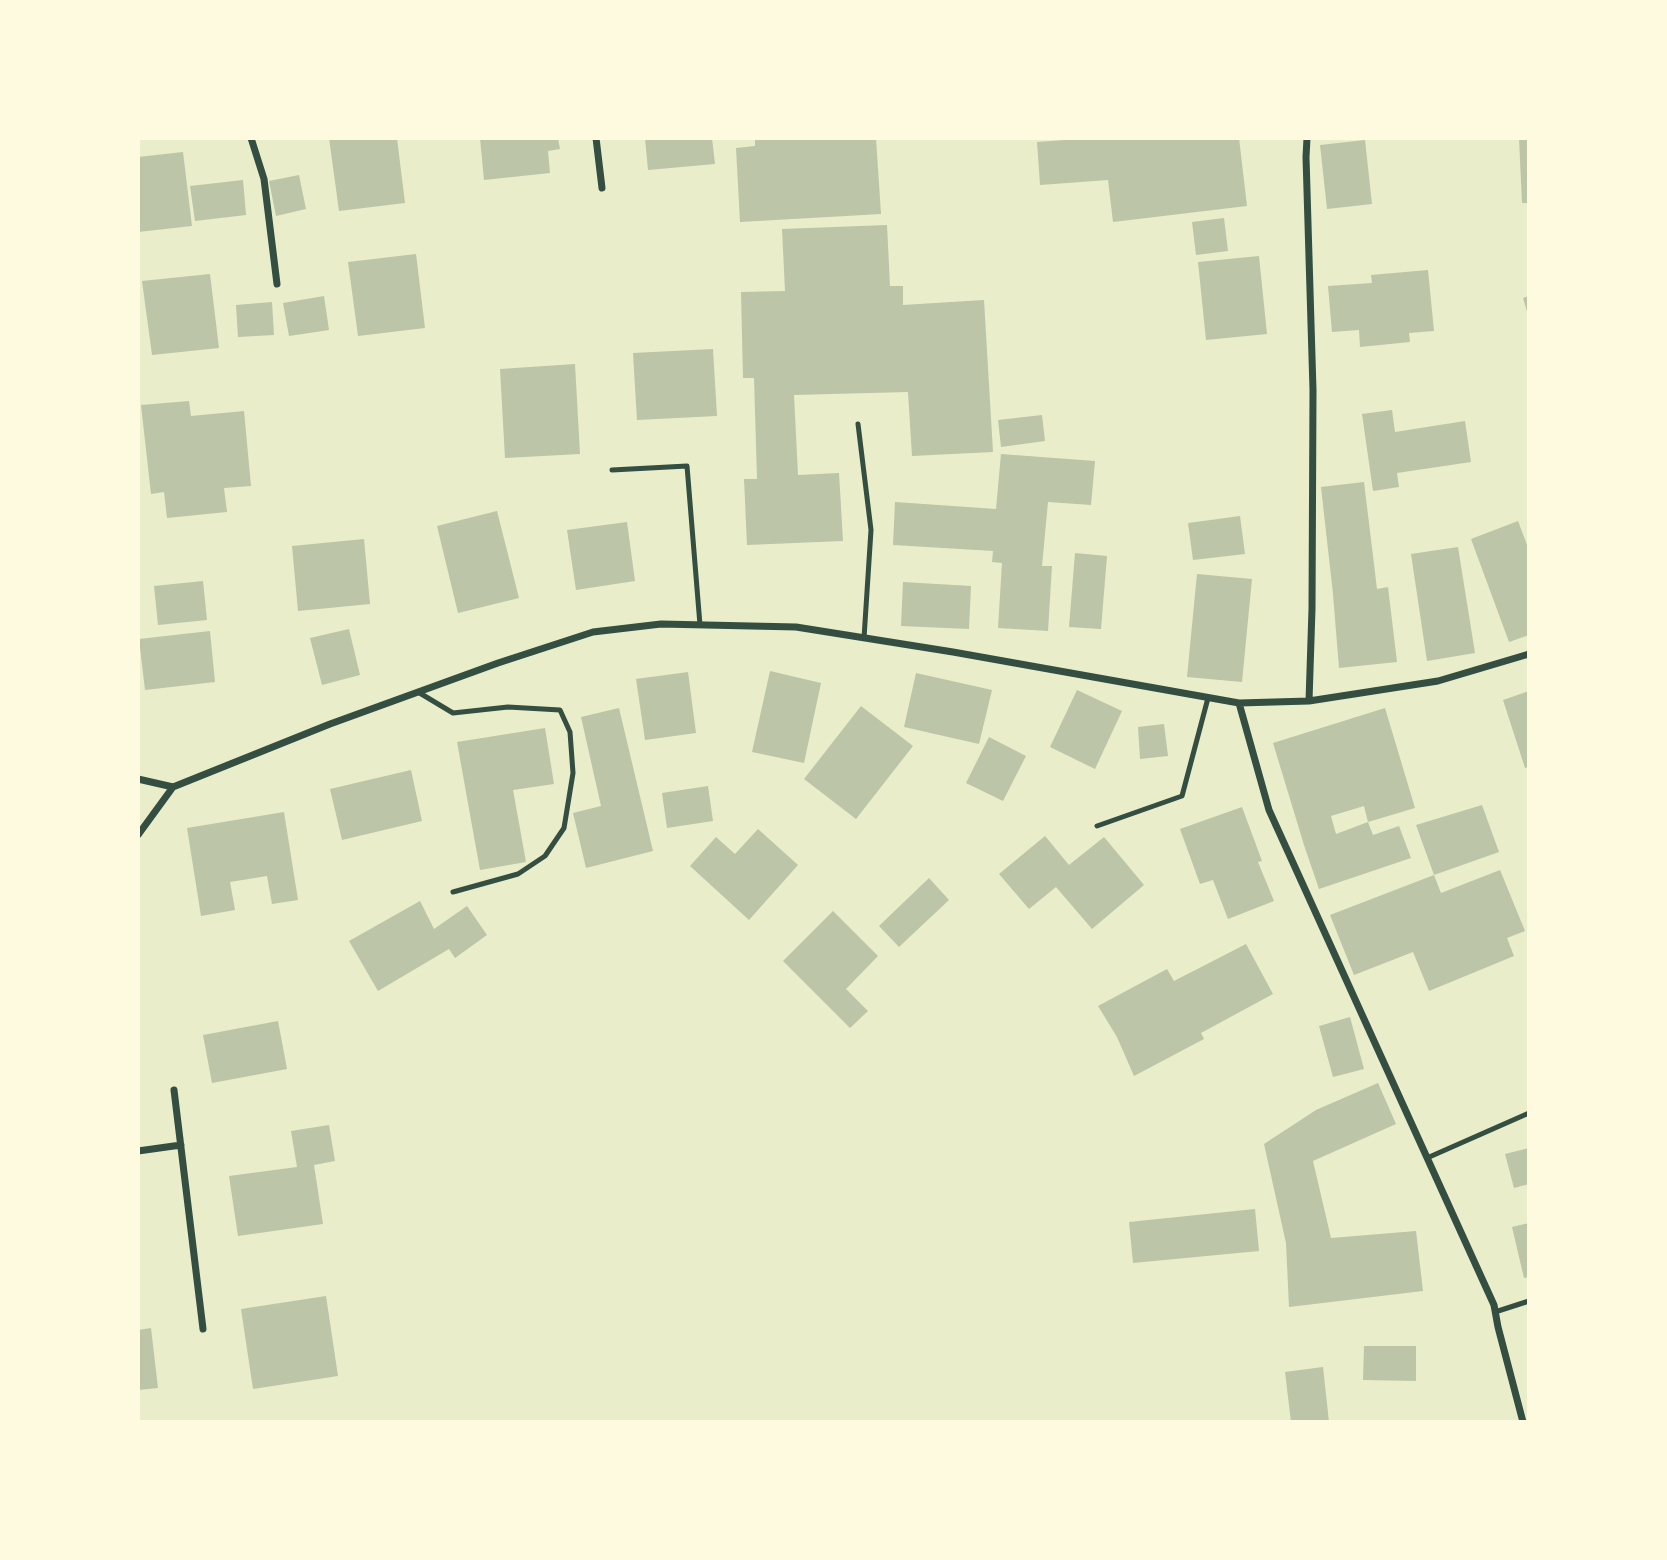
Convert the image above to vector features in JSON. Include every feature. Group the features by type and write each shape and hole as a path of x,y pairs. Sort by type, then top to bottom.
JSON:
{"street":[{"path":"251,138 264,179 277,284"},
{"path":"596,138 602,188"},
{"path":"1307,138 1312,390 1309,701"},
{"path":"138,835 173,787 330,723 593,632 662,624 796,627 1240,703 1309,701 1438,681 1529,654"},
{"path":"1240,703 1269,810 1494,1305 1523,1422"},
{"path":"138,779 173,787"},
{"path":"174,1090 203,1329"},
{"path":"138,1152 181,1145"}],"lane":[{"path":"858,424 871,530 864,638"},
{"path":"612,470 687,466 701,625"},
{"path":"418,692 453,713 508,707 560,710 570,732 573,773 564,828 545,856 517,873 453,892"},
{"path":"1097,826 1182,796 1208,698"},
{"path":"1427,1158 1529,1114"},
{"path":"1495,1312 1529,1301"}],"building":[{"path":"329,138 397,138 405,203 339,211"},
{"path":"480,138 558,138 560,149 548,151 550,173 484,180"},
{"path":"645,138 712,138 715,164 648,170"},
{"path":"755,138 876,138 881,214 740,222 736,148 755,146"},
{"path":"1094,138 1239,138 1247,206 1113,222 1108,180 1040,185 1037,142"},
{"path":"1519,138 1529,138 1529,203 1522,203"},
{"path":"1365,140 1372,204 1327,209 1320,145"},
{"path":"183,152 192,226 138,232 138,157"},
{"path":"299,175 306,209 276,216 269,181"},
{"path":"243,180 246,215 195,221 190,186"},
{"path":"1224,218 1228,251 1196,255 1192,222"},
{"path":"887,225 890,286 903,286 903,305 984,300 993,452 912,456 908,392 794,395 798,475 839,473 843,541 747,545 744,479 757,479 754,378 743,378 741,292 785,291 782,229"},
{"path":"416,254 425,328 358,336 348,262"},
{"path":"1259,256 1267,334 1206,340 1198,262"},
{"path":"1428,270 1434,331 1409,333 1410,342 1360,347 1359,330 1332,332 1328,286 1372,283 1371,275"},
{"path":"210,274 219,348 152,355 142,281"},
{"path":"324,296 329,330 289,336 283,303"},
{"path":"1529,296 1529,315 1528,315 1523,298"},
{"path":"272,302 274,335 238,337 236,305"},
{"path":"713,349 717,416 637,420 633,353"},
{"path":"575,364 580,454 505,458 500,369"},
{"path":"189,401 191,416 244,411 251,486 224,488 227,512 167,518 164,492 151,494 141,405"},
{"path":"1392,410 1395,432 1465,421 1471,462 1397,473 1399,487 1373,491 1362,414"},
{"path":"1042,415 1045,441 1001,447 998,420"},
{"path":"1001,454 1095,461 1091,505 1048,502 1042,566 1052,566 1048,631 998,628 1002,563 992,562 993,551 893,545 895,502 996,509"},
{"path":"1364,482 1377,589 1388,587 1397,662 1339,668 1321,487"},
{"path":"497,511 519,598 458,613 437,526"},
{"path":"1240,516 1245,554 1193,560 1188,523"},
{"path":"1518,521 1529,550 1529,635 1509,642 1471,539"},
{"path":"627,522 635,581 576,590 567,530"},
{"path":"364,539 370,604 298,611 292,546"},
{"path":"1458,547 1475,653 1427,661 1411,554"},
{"path":"1075,553 1107,556 1101,629 1069,627"},
{"path":"1197,574 1252,579 1242,682 1187,677"},
{"path":"203,581 207,620 158,625 154,586"},
{"path":"903,582 971,586 969,629 901,626"},
{"path":"349,629 360,675 322,685 310,638"},
{"path":"210,631 215,682 145,690 139,639"},
{"path":"770,671 821,683 804,763 752,752"},
{"path":"688,672 696,733 645,740 636,679"},
{"path":"916,673 992,690 979,744 904,727"},
{"path":"1077,690 1122,711 1095,769 1050,747"},
{"path":"1529,691 1529,767 1525,768 1503,700"},
{"path":"861,706 913,746 856,819 804,779"},
{"path":"619,708 653,851 586,868 573,813 601,806 581,717"},
{"path":"1385,708 1415,808 1368,822 1373,835 1399,826 1411,858 1319,889 1273,743","holes":["1364,806 1368,822 1336,834 1331,816"]},
{"path":"1164,724 1168,756 1140,759 1138,727"},
{"path":"545,728 554,784 513,790 526,862 480,870 457,742"},
{"path":"989,737 1026,756 1003,801 966,783"},
{"path":"411,770 422,821 342,840 330,789"},
{"path":"708,786 713,821 667,828 662,793"},
{"path":"1482,805 1499,852 1434,875 1416,825"},
{"path":"1242,807 1262,861 1258,862 1274,901 1228,919 1213,880 1200,884 1180,829"},
{"path":"284,812 298,900 272,904 267,876 230,882 235,910 201,916 187,828"},
{"path":"758,829 798,865 749,920 690,866 716,837 735,854"},
{"path":"1045,836 1069,865 1104,837 1144,885 1092,929 1056,887 1029,909 999,874"},
{"path":"1500,870 1525,931 1507,938 1514,956 1429,991 1413,952 1354,975 1330,915 1434,875 1441,893"},
{"path":"929,878 949,900 899,947 879,926"},
{"path":"420,901 434,929 467,906 487,935 455,958 449,949 378,991 349,941"},
{"path":"833,911 878,956 846,989 868,1011 850,1028 783,961"},
{"path":"1246,944 1273,994 1201,1033 1204,1039 1134,1076 1117,1037 1098,1006 1167,969 1174,981"},
{"path":"1350,1017 1364,1069 1333,1077 1319,1026"},
{"path":"278,1021 287,1069 212,1083 203,1035"},
{"path":"1378,1083 1396,1124 1313,1161 1331,1238 1416,1231 1423,1291 1289,1307 1286,1243 1264,1144 1316,1110"},
{"path":"329,1125 335,1161 314,1165 323,1224 238,1236 229,1176 297,1167 291,1131"},
{"path":"1529,1148 1529,1184 1514,1188 1505,1154"},
{"path":"1255,1209 1259,1251 1133,1263 1129,1222"},
{"path":"1529,1223 1529,1277 1524,1278 1512,1227"},
{"path":"326,1296 338,1376 253,1389 241,1309"},
{"path":"151,1328 158,1388 138,1390 138,1330"},
{"path":"1364,1346 1416,1346 1416,1381 1363,1380"},
{"path":"1323,1367 1329,1422 1291,1422 1285,1372"}]}
